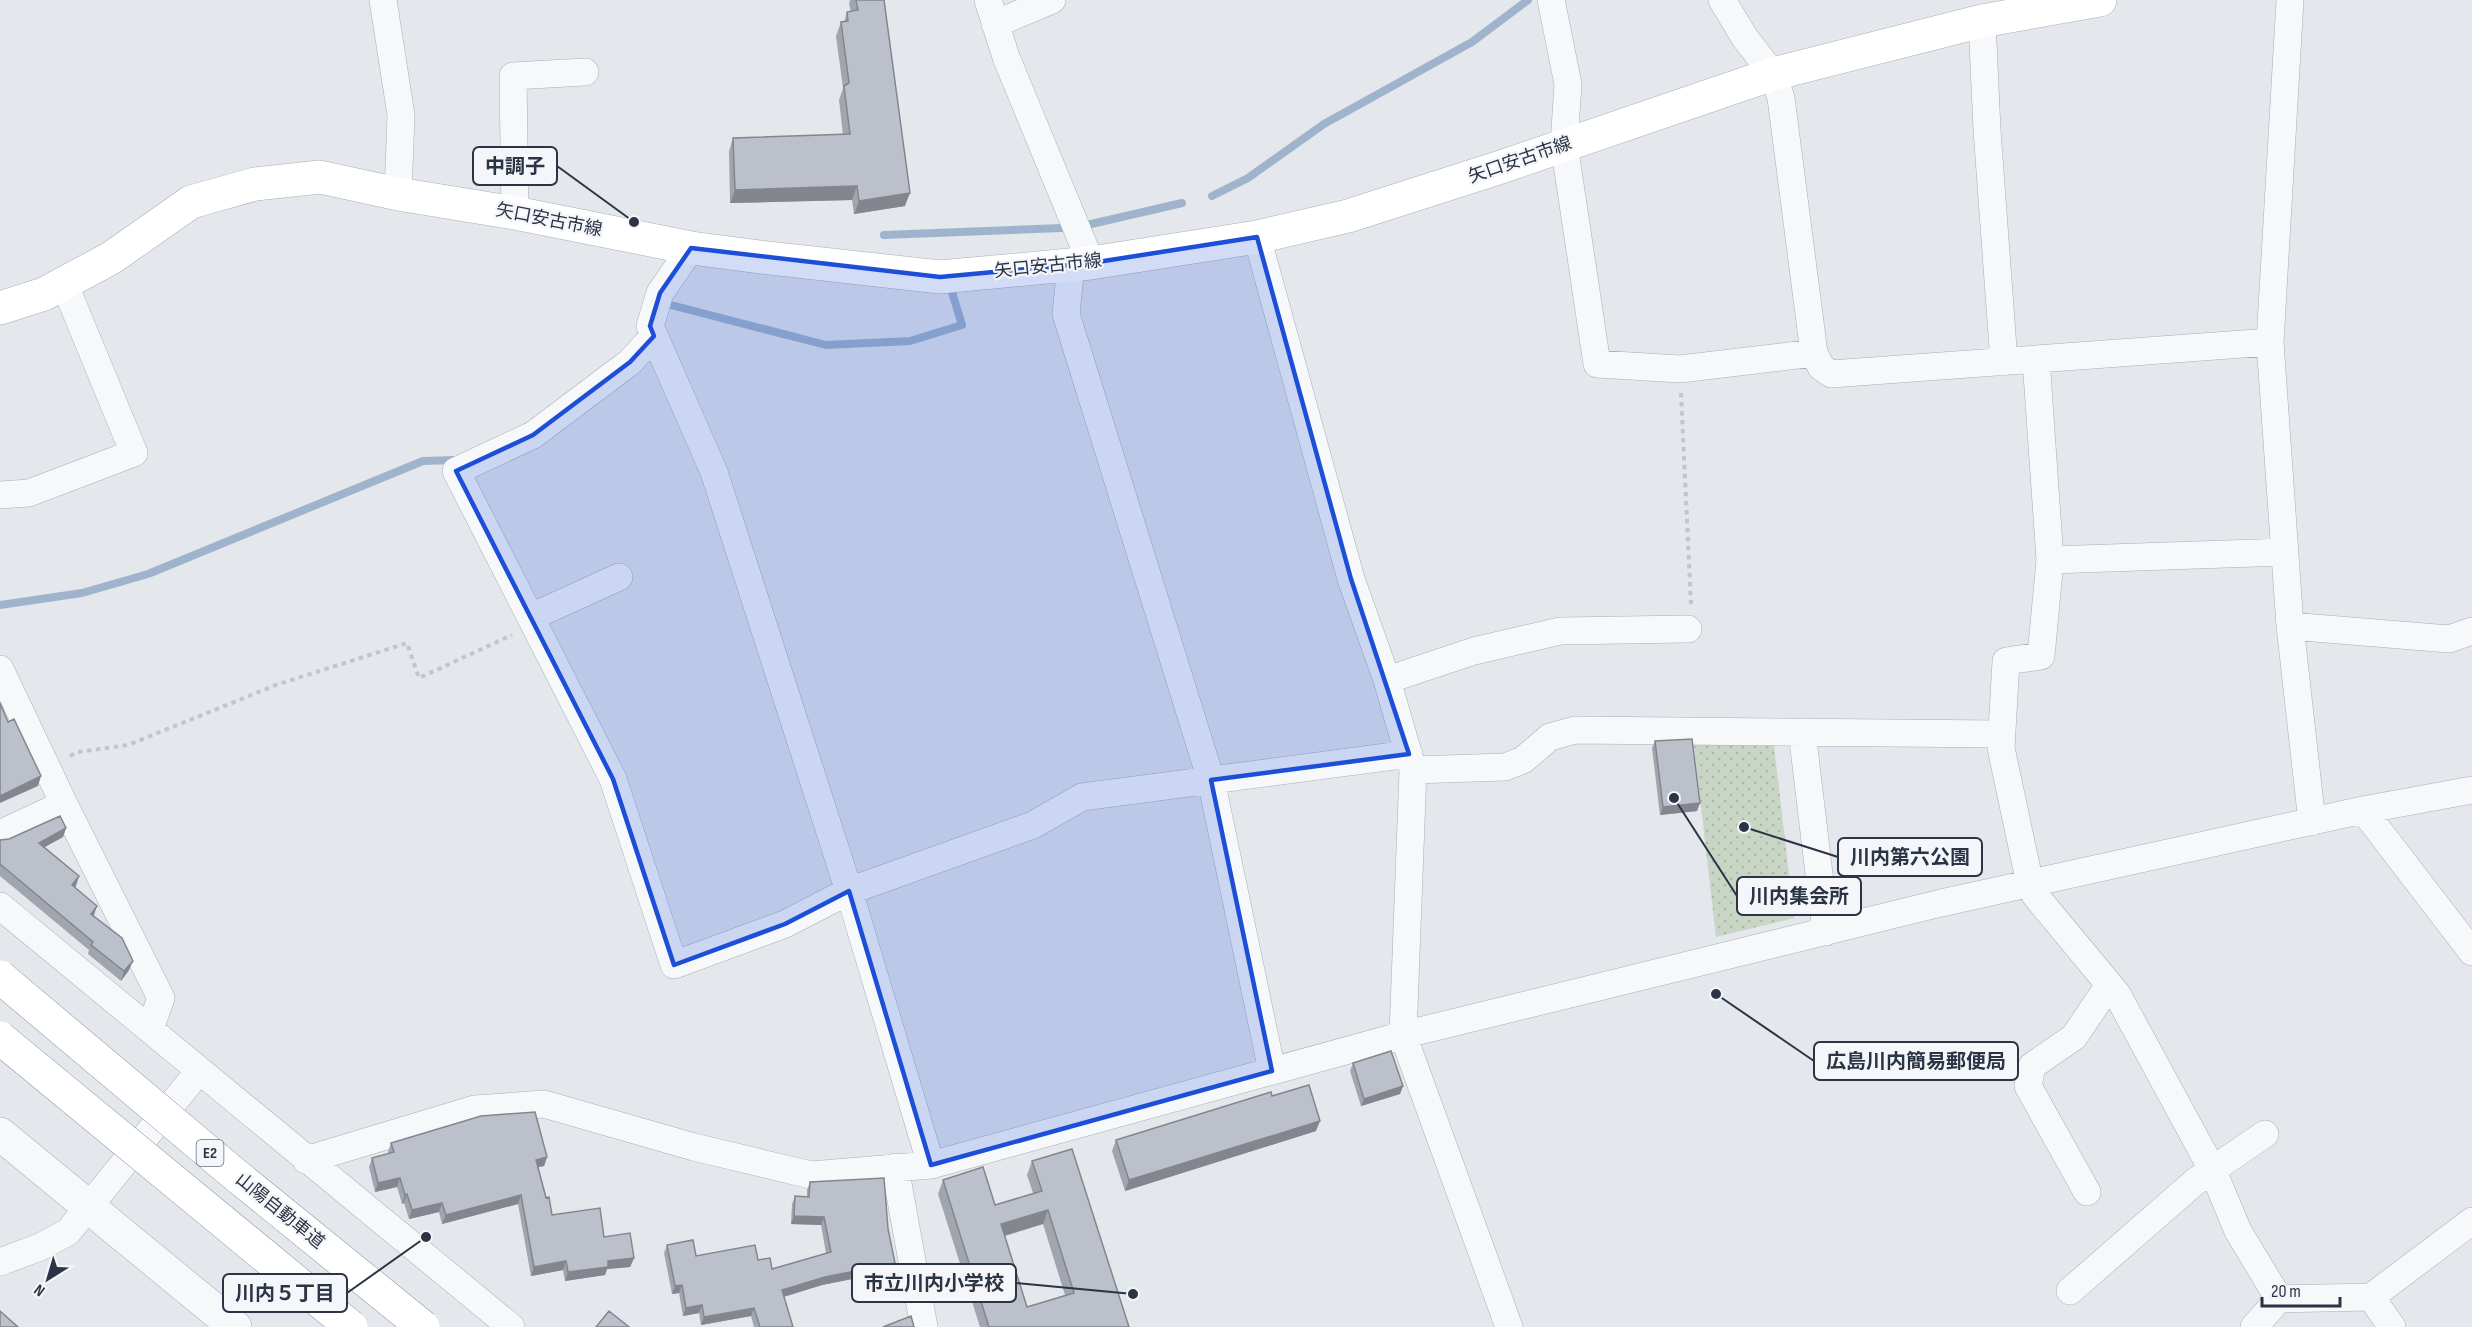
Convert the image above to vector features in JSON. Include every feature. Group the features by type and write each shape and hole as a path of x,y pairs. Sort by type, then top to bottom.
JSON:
{"main road":[{"name":"矢口安古市線","path":"0,308 44,294 111,258 191,202 255,184 320,177 398,194 515,213 691,248 940,277 1081,264 1257,237 1348,216 1773,74 1982,21 2086,1"},
{"name":"山陽自動車道","path":"0,977 238,1177 423,1327"},
{"path":"0,1038 351,1327"}],"street":[{"path":"383,0 401,115 398,194"},
{"path":"1052,0 992,12 1005,57 1081,264 1065,314 1211,780 1272,1071"},
{"path":"1551,0 1568,84 1564,144 1597,364 1680,369 1814,353"},
{"path":"1722,0 1745,38 1773,74 1781,98 1814,353 1821,367 1831,374 2270,342"},
{"path":"2290,0 2270,342 2290,626 2313,822"},
{"path":"1982,21 1987,130 2004,362"},
{"path":"515,213 513,76 585,72"},
{"path":"1257,237 1351,579 1387,680 1411,762 1403,1035 1509,1327"},
{"path":"691,248 660,293 650,326 714,472 849,891 931,1165"},
{"path":"0,495 29,493 134,453 64,283"},
{"path":"654,336 630,362 533,435 456,471 613,779 674,965 785,924 849,891 1033,825 1082,797 1211,780 1411,762 1505,767 1523,760 1550,737 1575,730 2001,734"},
{"path":"2036,359 2050,560 2041,656 2006,661 2001,734 2001,748 2030,884 2035,895 2117,994 2212,1171 2238,1231 2279,1299"},
{"path":"2050,560 2285,552"},
{"path":"533,621 619,577"},
{"path":"2290,626 2449,639 2472,632"},
{"path":"1387,680 1474,651 1560,631 1689,629"},
{"path":"0,669 64,804 161,998 150,1029"},
{"path":"1802,732 1826,932"},
{"path":"306,1160 475,1108 544,1104 694,1147 811,1175 931,1165 1403,1035 1826,932 2363,810 2472,790"},
{"path":"0,834 64,804"},
{"path":"2363,810 2472,952"},
{"path":"0,906 511,1327"},
{"path":"2087,1192 2028,1086 2032,1066 2074,1037 2109,985"},
{"path":"0,1262 39,1247 68,1232 199,1071"},
{"path":"0,1134 235,1327"},
{"path":"2070,1291 2196,1181 2265,1134"},
{"path":"895,1167 924,1327"},
{"path":"2254,1327 2279,1299 2371,1297 2472,1221"},
{"path":"2371,1297 2392,1327"}],"path":[{"path":"1680,369 1692,622 1689,629"},
{"path":"46,767 78,752 128,745 276,685 407,643 419,678 533,621"}],"highlighted area":[{"path":"1257,237 1351,579 1409,754 1211,780 1272,1071 931,1165 849,891 785,924 674,965 613,779 456,471 533,435 630,362 654,336 650,326 660,293 691,248 940,277 1091,263"}],"green space":[{"path":"1693,737 1773,737 1794,918 1716,937"}],"building":[{"path":"856,0 884,0 910,193 859,201 857,186 735,190 733,138 850,134 844,86 849,83 841,22 848,21 847,12 858,10"},
{"path":"0,703 8,722 14,719 41,776 0,796"},
{"path":"1692,739 1700,803 1663,807 1655,741"},
{"path":"60,816 66,828 39,843 79,876 72,885 97,906 91,914 122,938 133,961 124,971 91,945 93,942 0,864 0,840 9,839"},
{"path":"1391,1051 1403,1086 1364,1099 1353,1063"},
{"path":"1309,1085 1320,1121 1129,1180 1116,1140 1271,1092 1272,1096"},
{"path":"535,1112 547,1157 536,1160 546,1198 549,1197 552,1215 600,1208 604,1237 630,1233 634,1258 608,1261 608,1267 568,1272 566,1261 534,1267 521,1195 446,1215 442,1203 412,1210 400,1178 378,1183 372,1158 394,1152 391,1143 481,1116"},
{"path":"1072,1149 1129,1327 989,1327 943,1180 983,1167 995,1205 1042,1191 1032,1161","holes":["1048,1210 1074,1293 1027,1307 1001,1224"]},
{"path":"884,1178 888,1229 895,1263 825,1277 782,1290 793,1327 760,1327 754,1308 704,1317 702,1305 686,1308 682,1285 675,1286 667,1245 693,1240 696,1256 755,1245 758,1260 770,1258 772,1269 831,1252 824,1217 794,1216 795,1196 809,1197 810,1182"},
{"path":"0,1311 18,1327 0,1327"},
{"path":"609,1311 629,1327 596,1327"},
{"path":"911,1316 914,1327 883,1327"}],"waterway":[{"path":"1212,196 1248,178 1324,124 1472,42 1528,0"},
{"path":"1087,225 1182,203"},
{"path":"884,235 1062,228"},
{"path":"667,304 826,345 910,341 962,325 952,292"},
{"path":"0,605 82,593 148,574 423,461 455,460"}],"place":[{"name":"中調子","path":"634,222"},
{"name":"川内集会所","path":"1674,798"},
{"name":"川内第六公園","path":"1744,827"},
{"name":"広島川内簡易郵便局","path":"1716,994"},
{"name":"川内５丁目","path":"426,1237"},
{"name":"市立川内小学校","path":"1133,1294"}]}
